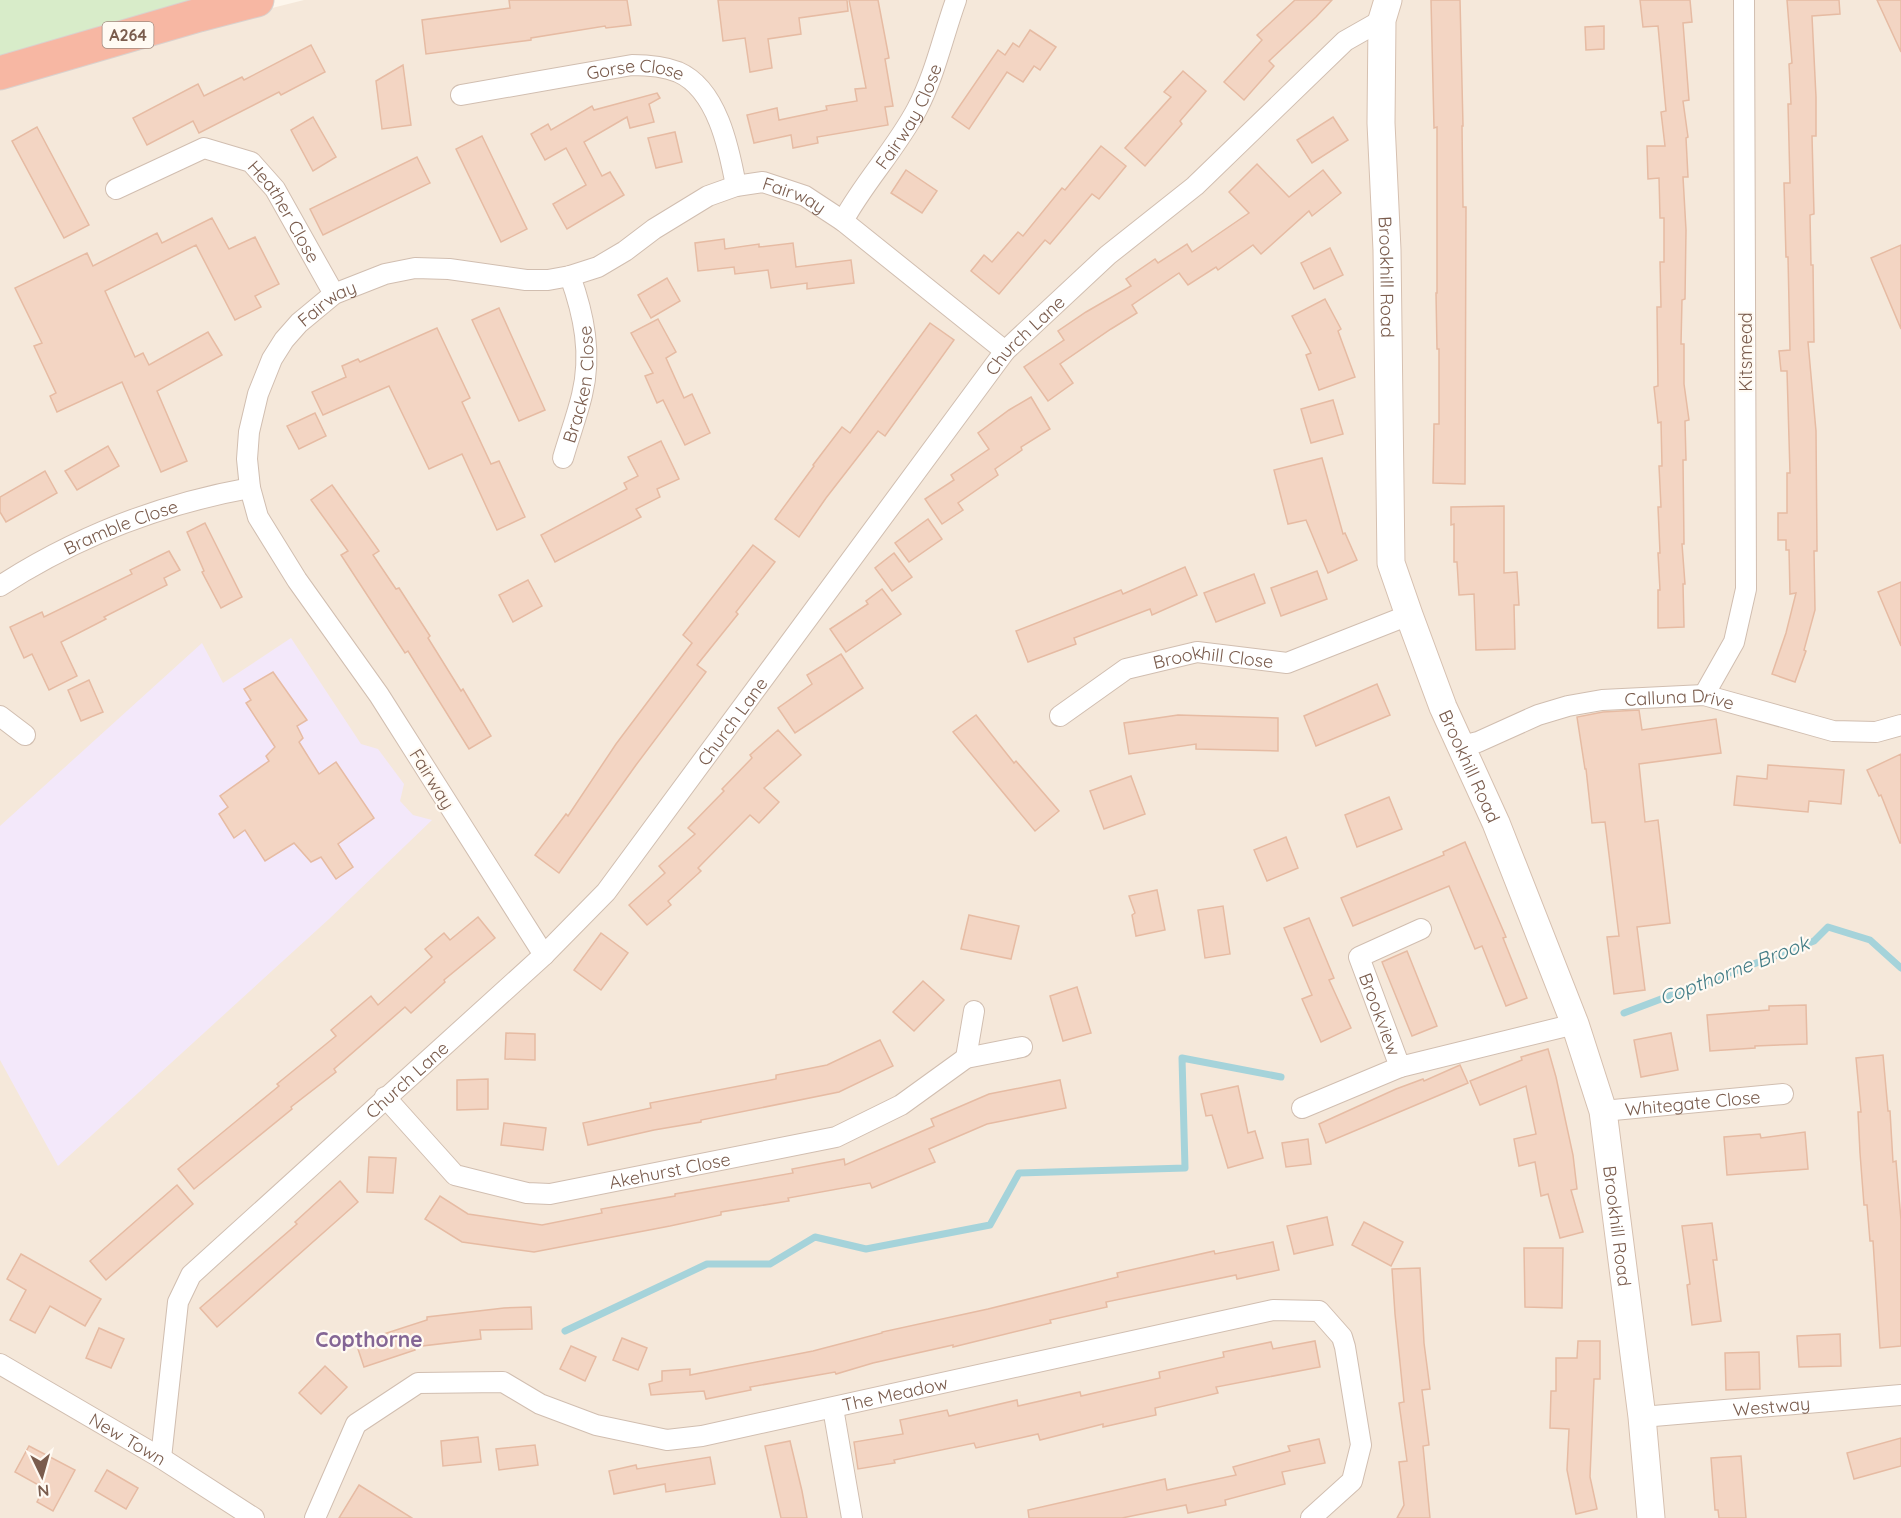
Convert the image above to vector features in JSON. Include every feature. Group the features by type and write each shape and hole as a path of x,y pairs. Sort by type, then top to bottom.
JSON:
{"highway":[{"name":"A264","path":"0,73 256,0"}],"street":[{"name":"Fairway Close","path":"843,221 850,207 894,147 918,108 956,0"},
{"name":"Kitsmead","path":"1704,695 1734,642 1746,589 1744,0"},
{"name":"Church Lane","path":"161,1458 178,1302 191,1275 544,955 606,892 1005,351 1108,255 1195,186 1344,41 1385,10"},
{"name":"Brookhill Road","path":"1385,10 1381,123 1387,262 1391,563 1443,707 1496,823 1575,1024 1602,1111 1642,1417 1651,1518"},
{"name":"Gorse Close","path":"461,94 632,65 658,66 680,73 703,91 714,112 729,145 736,186"},
{"name":"Heather Close","path":"116,189 204,148 251,162 275,189 334,294"},
{"name":"Fairway","path":"544,955 379,695 297,580 258,517 250,488 247,459 249,432 258,394 272,359 284,340 299,323 334,294 385,274 415,268 449,269 526,280 548,280 570,276 598,267 626,251 654,229 708,196 736,186 763,182 805,196 843,221 1005,351"},
{"name":"Bracken Close","path":"563,458 582,395 588,347 580,305 570,276"},
{"name":"Bramble Close","path":"0,586 74,543 180,503 250,488"},
{"name":"Brookhill Close","path":"1060,716 1126,669 1197,652 1287,663 1408,615"},
{"name":"Calluna Drive","path":"1462,746 1478,742 1538,716 1568,706 1602,700 1704,695 1833,731 1876,732 1901,725"},
{"path":"0,716 25,735"},
{"name":"Brookview","path":"1421,929 1359,957 1400,1067 1575,1024"},
{"path":"966,1058 974,1011"},
{"name":"Akehurst Close","path":"385,1097 455,1175 527,1193 550,1194 837,1137 901,1105 966,1058 1022,1047"},
{"path":"1302,1108 1400,1067"},
{"name":"Whitegate Close","path":"1602,1111 1783,1094"},
{"name":"The Meadow","path":"315,1518 356,1424 418,1383 503,1382 540,1404 596,1425 667,1440 702,1436 834,1408 1273,1310 1319,1311 1342,1337 1362,1445 1352,1480 1311,1518"},
{"name":"New Town","path":"0,1364 161,1458 254,1518"},
{"name":"Westway","path":"1642,1417 1901,1395"},
{"path":"834,1408 852,1518"}],"shaded area":[{"path":"304,0 1901,0 1901,1518 0,1518 0,86 199,26"},
{"path":"291,638 361,744 378,749 404,784 400,801 413,815 432,820 329,919 58,1166 0,1060 0,826 202,643 223,683"}],"green space":[{"path":"0,0 246,0 0,73"}],"building":[{"path":"509,0 627,0 631,25 606,28 605,26 531,38 531,40 426,54 422,20 510,8"},
{"path":"718,0 847,0 848,11 799,18 801,34 768,39 772,68 750,72 745,38 723,41"},
{"path":"849,0 878,0 889,58 885,59 893,106 885,107 888,125 817,137 818,143 793,148 791,135 754,143 747,115 777,108 779,120 827,110 826,106 857,101 855,89 866,88"},
{"path":"1295,0 1332,0 1269,61 1274,66 1244,100 1224,82 1262,40 1257,35"},
{"path":"1431,0 1460,0 1463,207 1466,207 1465,484 1433,483 1434,424 1439,424 1439,349 1437,349 1436,293 1437,127 1434,128"},
{"path":"1640,0 1690,0 1692,22 1683,23 1689,100 1683,101 1688,137 1686,138 1688,177 1683,177 1686,230 1685,299 1682,300 1681,344 1684,344 1684,384 1689,420 1685,421 1686,460 1683,460 1684,627 1658,628 1658,590 1660,590 1658,553 1660,553 1658,507 1661,507 1659,466 1662,466 1661,422 1658,423 1654,387 1658,386 1657,307 1661,307 1660,262 1664,262 1664,218 1660,218 1659,178 1648,179 1647,146 1665,146 1661,112 1666,111 1658,26 1643,27"},
{"path":"1787,0 1839,0 1840,14 1812,16 1816,97 1816,136 1812,136 1814,214 1810,215 1814,342 1808,342 1816,431 1817,551 1814,551 1815,610 1804,650 1806,651 1795,682 1772,674 1796,593 1790,594 1789,550 1786,550 1786,540 1778,540 1778,513 1787,513 1787,473 1790,473 1787,371 1781,371 1779,351 1790,350 1784,183 1790,183 1788,104 1791,104 1789,64 1792,63"},
{"path":"1877,0 1901,0 1901,52"},
{"path":"1604,26 1604,49 1586,50 1585,27"},
{"path":"1030,30 1056,47 1040,70 1034,66 1023,82 1007,72 969,129 952,117 998,50 1005,55 1013,43 1019,47"},
{"path":"311,45 325,72 281,95 279,92 199,133 193,121 147,145 133,118 198,84 204,96 242,77 244,80"},
{"path":"403,65 411,125 382,129 376,81"},
{"path":"1183,71 1206,91 1180,121 1182,124 1145,166 1125,148 1171,97 1164,92"},
{"path":"657,93 660,98 649,104 654,122 630,128 627,117 584,142 602,176 610,172 624,195 567,229 553,204 586,185 566,148 545,160 531,134 548,124 551,130 592,106 594,110"},
{"path":"313,117 336,157 313,171 291,130"},
{"path":"1333,117 1348,140 1312,163 1297,140"},
{"path":"37,127 89,225 64,238 12,141"},
{"path":"675,132 682,162 656,168 648,138"},
{"path":"482,136 527,229 501,242 456,149"},
{"path":"1101,146 1126,166 1099,199 1092,194 1050,244 1045,240 999,294 971,271 984,255 992,262 1018,232 1023,236 1062,188 1065,190"},
{"path":"417,157 430,183 323,235 310,209"},
{"path":"1257,164 1289,197 1323,170 1341,193 1312,216 1309,211 1261,254 1253,245 1218,270 1216,267 1188,285 1179,273 1132,305 1137,313 1060,364 1073,383 1048,401 1024,367 1064,340 1058,331 1131,286 1126,279 1155,259 1158,263 1187,244 1192,252 1249,213 1229,192"},
{"path":"906,170 937,191 922,213 891,193"},
{"path":"212,218 229,249 255,237 279,284 255,296 261,307 235,320 196,245 105,291 135,357 143,353 149,365 208,332 222,355 157,391 187,461 161,472 122,382 57,412 50,396 56,393 34,346 42,343 15,288 87,253 93,266 157,233 162,243"},
{"path":"724,239 725,249 759,244 759,247 793,243 796,267 851,260 854,283 807,289 807,283 771,288 768,270 735,274 734,267 698,271 695,243"},
{"path":"1901,245 1901,329 1871,258"},
{"path":"1330,248 1343,275 1314,289 1301,263"},
{"path":"667,278 680,301 651,318 638,295"},
{"path":"1325,299 1341,329 1338,331 1355,377 1319,390 1306,355 1311,353 1292,316"},
{"path":"499,308 545,410 519,421 472,320"},
{"path":"658,319 676,352 666,358 684,398 692,394 710,433 685,445 663,400 657,403 645,376 653,373 631,333"},
{"path":"930,323 954,340 885,436 878,431 799,537 775,519 842,427 850,433"},
{"path":"437,328 470,398 462,402 491,464 499,461 525,517 497,530 462,454 429,469 389,386 323,415 312,392 346,377 342,366 358,359 360,362"},
{"path":"1031,397 1050,429 1021,447 1022,450 995,469 998,475 958,503 963,510 942,524 925,499 954,480 951,475 989,449 978,433"},
{"path":"1333,400 1343,434 1311,443 1301,409"},
{"path":"315,413 326,436 299,449 287,426"},
{"path":"661,441 679,479 657,489 660,497 636,509 641,517 555,562 541,535 627,489 624,483 638,476 628,457"},
{"path":"108,446 119,466 77,490 65,471"},
{"path":"1322,458 1343,534 1345,533 1357,560 1328,573 1306,520 1288,524 1274,470"},
{"path":"45,471 57,493 6,522 0,512 0,497"},
{"path":"332,485 379,551 373,555 396,589 399,588 491,736 469,749 408,651 405,653 341,555 348,551 311,500"},
{"path":"1504,506 1504,573 1517,572 1519,605 1514,605 1515,649 1476,650 1474,594 1459,595 1457,562 1454,562 1454,524 1451,525 1451,507"},
{"path":"928,519 942,539 909,562 895,543"},
{"path":"205,523 242,597 221,608 202,572 204,571 187,532"},
{"path":"753,545 775,562 736,612 738,614 697,665 706,672 559,873 535,855 566,814 568,816 616,744 692,643 683,635"},
{"path":"169,551 180,570 164,578 167,585 61,642 77,676 49,690 32,654 24,658 10,627 42,612 44,617 132,574 130,570"},
{"path":"894,553 912,577 892,591 875,568"},
{"path":"1185,567 1197,595 1152,615 1150,609 1074,638 1076,644 1028,662 1016,631 1121,590 1123,594"},
{"path":"1317,571 1327,599 1281,616 1271,588"},
{"path":"1254,574 1265,603 1216,622 1204,593"},
{"path":"528,580 542,606 513,622 499,595"},
{"path":"1901,582 1901,646 1878,592"},
{"path":"882,589 901,614 846,652 830,629 868,604 866,601"},
{"path":"841,654 863,688 795,733 778,708 812,684 807,675"},
{"path":"273,672 307,720 297,726 303,738 299,742 319,774 336,762 374,818 338,844 353,867 336,879 321,857 311,862 294,843 265,861 245,830 234,838 219,814 228,807 220,796 269,761 266,756 275,747 246,703 251,700 244,689"},
{"path":"89,680 103,712 81,721 68,690"},
{"path":"1377,684 1390,715 1316,746 1304,716"},
{"path":"1639,710 1642,730 1716,719 1721,753 1639,764 1645,822 1658,820 1670,923 1637,927 1645,990 1614,994 1607,937 1619,936 1605,822 1592,823 1577,717 1603,712"},
{"path":"976,715 1014,763 1016,761 1059,811 1035,831 953,732"},
{"path":"1178,715 1278,718 1278,751 1196,749 1196,744 1129,754 1124,723"},
{"path":"778,730 801,755 764,788 779,802 759,823 750,815 698,868 701,871 668,901 671,905 647,925 629,905 665,873 659,866 695,834 688,828 724,791 722,789 752,758 750,755"},
{"path":"1901,754 1900,843 1881,795 1879,796 1867,770"},
{"path":"1768,765 1844,770 1841,804 1809,801 1808,812 1734,805 1737,776 1767,779"},
{"path":"1131,776 1145,814 1104,829 1090,791"},
{"path":"1389,797 1402,829 1357,847 1345,815"},
{"path":"1286,837 1298,868 1267,881 1254,850"},
{"path":"1465,842 1506,937 1503,938 1527,998 1506,1006 1482,946 1475,949 1449,886 1353,926 1341,898 1444,855 1443,852"},
{"path":"1157,890 1165,930 1136,936 1132,915 1135,913 1129,896"},
{"path":"1223,906 1230,954 1205,958 1198,910"},
{"path":"969,915 1019,926 1011,959 961,949"},
{"path":"478,917 495,938 444,980 445,982 411,1013 405,1007 334,1069 336,1072 194,1189 178,1169 336,1036 331,1030 371,996 378,1005 432,957 425,949 444,933 450,940"},
{"path":"1309,918 1334,978 1329,980 1351,1028 1321,1042 1302,999 1312,995 1284,928"},
{"path":"601,933 628,953 601,990 574,970"},
{"path":"1407,951 1437,1026 1412,1036 1382,962"},
{"path":"923,981 944,1000 914,1031 893,1012"},
{"path":"1077,987 1091,1033 1063,1041 1050,996"},
{"path":"1806,1005 1807,1044 1710,1051 1707,1015 1769,1010 1769,1006"},
{"path":"506,1033 535,1034 535,1060 505,1059"},
{"path":"1671,1033 1678,1070 1641,1077 1634,1040"},
{"path":"880,1040 893,1066 839,1092 588,1145 583,1123 651,1108 650,1103 776,1079 776,1075 827,1065"},
{"path":"1548,1049 1573,1155 1577,1189 1571,1190 1583,1232 1560,1238 1548,1194 1541,1196 1535,1162 1519,1166 1514,1139 1536,1134 1526,1086 1480,1105 1470,1081 1522,1060 1521,1057"},
{"path":"1883,1055 1901,1220 1901,1346 1880,1348 1873,1241 1870,1241 1867,1205 1864,1205 1858,1112 1861,1112 1856,1058"},
{"path":"1460,1065 1468,1083 1326,1143 1319,1124 1396,1089 1423,1079 1424,1081"},
{"path":"488,1079 488,1109 457,1110 457,1080"},
{"path":"1060,1080 1066,1108 987,1124 929,1149 935,1162 872,1188 870,1183 788,1198 789,1201 721,1212 721,1215 670,1226 534,1252 462,1242 425,1219 440,1196 468,1214 542,1225 602,1213 601,1209 793,1173 792,1169 844,1159 845,1165 934,1126 931,1119 989,1094"},
{"path":"1238,1086 1248,1133 1255,1131 1263,1158 1228,1168 1212,1115 1206,1116 1201,1094"},
{"path":"504,1123 546,1128 543,1150 501,1145"},
{"path":"1805,1132 1808,1169 1727,1175 1724,1137 1760,1134 1761,1138"},
{"path":"1308,1139 1311,1164 1286,1167 1282,1143"},
{"path":"369,1157 396,1158 393,1193 367,1192"},
{"path":"340,1181 358,1202 217,1327 200,1308 297,1224 295,1222"},
{"path":"177,1185 193,1204 106,1280 90,1261"},
{"path":"1327,1217 1333,1245 1294,1254 1287,1226"},
{"path":"1364,1222 1403,1242 1391,1266 1352,1245"},
{"path":"1712,1223 1717,1260 1713,1260 1721,1321 1692,1325 1687,1285 1690,1284 1682,1226"},
{"path":"1273,1242 1279,1270 1237,1279 1236,1275 1106,1302 1107,1307 1050,1320 1051,1323 953,1347 953,1345 873,1363 836,1374 835,1372 750,1387 751,1390 706,1399 704,1391 651,1395 649,1384 662,1381 662,1371 690,1369 690,1375 813,1351 882,1332 1118,1277 1117,1273 1214,1251 1215,1254"},
{"path":"1524,1248 1563,1248 1562,1308 1525,1307"},
{"path":"21,1254 101,1299 85,1326 50,1306 35,1333 10,1320 26,1290 7,1279"},
{"path":"1420,1268 1424,1343 1430,1389 1422,1390 1429,1445 1423,1446 1430,1518 1397,1518 1404,1505 1399,1462 1407,1461 1399,1403 1404,1402 1392,1269"},
{"path":"531,1307 532,1329 480,1330 481,1339 414,1347 415,1350 364,1367 356,1343 427,1320 427,1317"},
{"path":"99,1328 124,1339 111,1368 86,1358"},
{"path":"1840,1334 1841,1366 1799,1367 1797,1336"},
{"path":"622,1338 647,1348 638,1370 613,1360"},
{"path":"1315,1341 1320,1367 1216,1387 1218,1393 1155,1408 1156,1415 1103,1427 1103,1424 1040,1440 1038,1434 976,1448 974,1443 894,1460 895,1463 858,1469 854,1442 903,1434 900,1420 947,1410 949,1416 1017,1400 1018,1406 1080,1392 1081,1396 1160,1378 1159,1372 1224,1357 1223,1352 1271,1342 1273,1349"},
{"path":"1578,1341 1600,1341 1600,1379 1594,1379 1590,1477 1597,1509 1576,1514 1567,1470 1569,1429 1550,1428 1551,1391 1556,1391 1556,1358 1577,1358"},
{"path":"571,1346 596,1357 585,1381 560,1369"},
{"path":"1759,1352 1760,1389 1726,1390 1725,1353"},
{"path":"325,1366 347,1387 321,1414 299,1393"},
{"path":"478,1437 481,1462 443,1466 441,1441"},
{"path":"1901,1438 1901,1466 1854,1479 1847,1453"},
{"path":"1319,1439 1325,1463 1282,1472 1285,1484 1225,1500 1226,1505 1188,1513 1186,1505 1122,1518 1029,1518 1028,1510 1165,1479 1167,1490 1236,1475 1233,1467 1290,1451 1288,1446"},
{"path":"790,1441 807,1518 781,1518 765,1446"},
{"path":"535,1445 538,1465 499,1470 496,1449"},
{"path":"29,1446 75,1470 53,1511 37,1502 44,1488 15,1472"},
{"path":"1741,1456 1746,1518 1719,1518 1718,1510 1715,1510 1711,1458"},
{"path":"710,1457 715,1484 666,1492 665,1484 614,1494 609,1471 636,1465 637,1469"},
{"path":"107,1470 138,1488 126,1509 95,1491"},
{"path":"359,1485 412,1518 339,1518"}],"waterway":[{"name":"Copthorne Brook","path":"1624,1013 1814,941 1828,927 1870,940 1901,968"},
{"name":"Copthorne Brook","path":"565,1331 707,1264 770,1264 815,1237 866,1249 990,1225 1019,1173 1185,1168 1182,1058 1281,1077"}],"district":[{"name":"Copthorne","path":"369,1339"}]}
